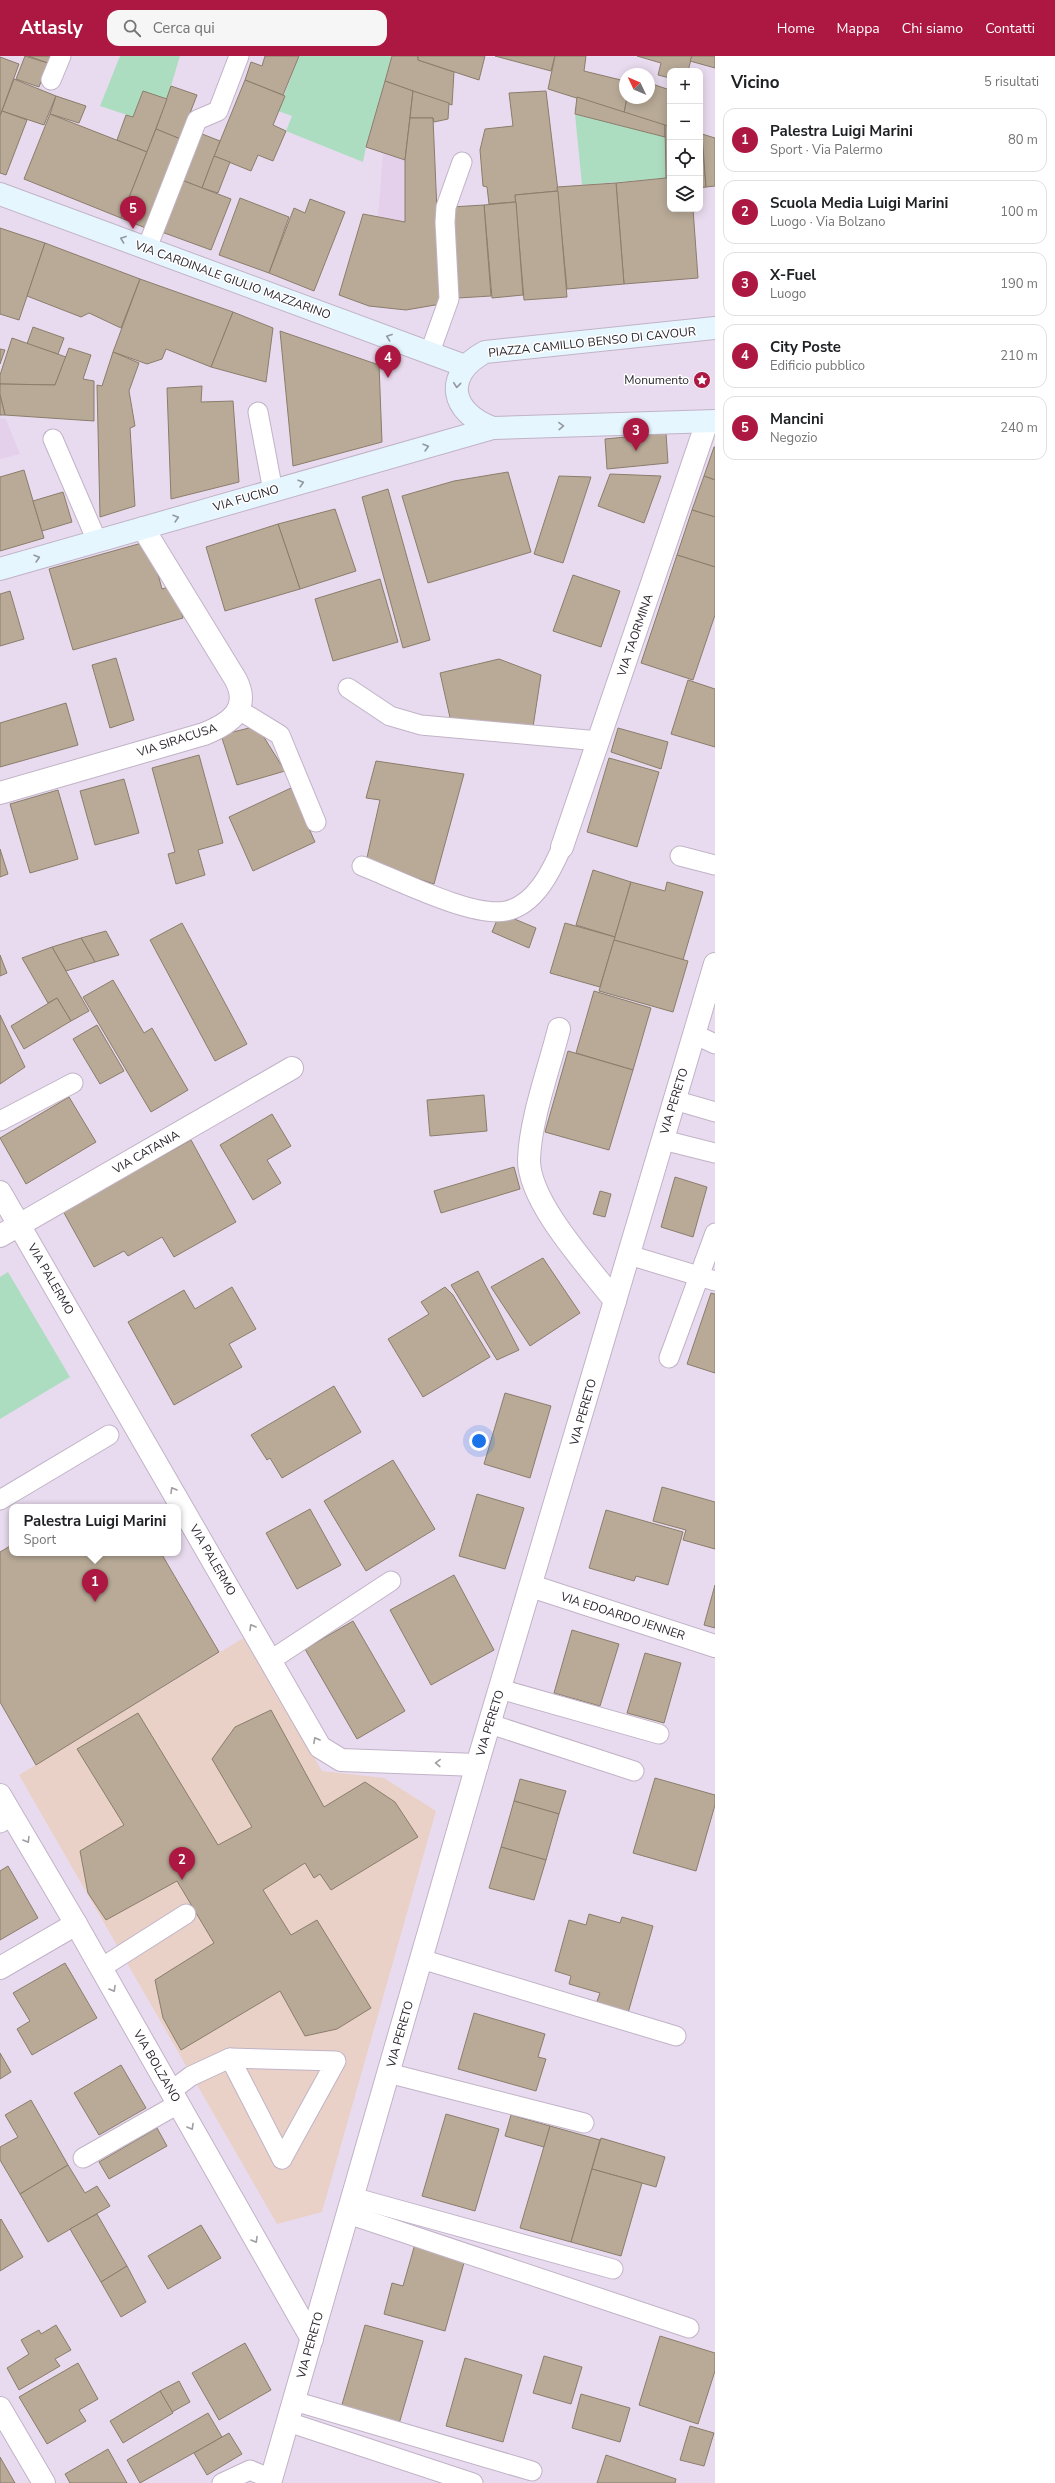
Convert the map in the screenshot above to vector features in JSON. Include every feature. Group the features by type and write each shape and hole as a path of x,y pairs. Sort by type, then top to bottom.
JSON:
{"main road":[{"name":"VIA CARDINALE GIULIO MAZZARINO","path":"0,194 465,366"},
{"name":"PIAZZA CAMILLO BENSO DI CAVOUR","path":"493,428 469,415 458,398 455,388 457,379 465,366 484,352 715,328"},
{"path":"493,428 711,422"},
{"name":"VIA FUCINO","path":"0,569 493,428"}],"street":[{"name":"VIA TAORMINA","path":"562,847 711,422"},
{"path":"143,528 242,690 238,710"},
{"name":"VIA SIRACUSA","path":"0,793 204,734 220,728 238,710"},
{"name":"VIA PERETO","path":"271,2481 477,1765 715,964"},
{"path":"559,1029 533,1130 529,1161 531,1173 546,1208 615,1301"},
{"name":"VIA CATANIA","path":"0,1236 292,1068"},
{"name":"VIA PALERMO","path":"0,1192 181,1504"},
{"name":"VIA PALERMO","path":"181,1505 320,1747 331,1756 341,1760 477,1765"},
{"name":"VIA EDOARDO JENNER","path":"531,1586 715,1646"},
{"name":"VIA BOLZANO","path":"0,1795 6,1819 76,1924 312,2339"},
{"path":"0,1968 76,1924"},
{"path":"0,2408 44,2483"}],"lane":[{"path":"51,80 60,56"},
{"path":"147,248 197,120 218,111 239,56"},
{"path":"430,352 449,298 445,222 446,207 462,162"},
{"path":"258,412 273,491"},
{"path":"53,439 97,541"},
{"path":"348,688 390,716 416,724 599,741"},
{"path":"238,710 280,735 316,822"},
{"path":"362,866 472,909 507,911 529,898 538,890 548,876 562,847"},
{"path":"680,856 715,865"},
{"path":"694,1034 715,1044"},
{"path":"0,1121 73,1083"},
{"path":"674,1100 715,1112"},
{"path":"663,1140 715,1153"},
{"path":"669,1358 707,1278 715,1233"},
{"path":"629,1255 707,1278"},
{"path":"0,1500 109,1435"},
{"path":"271,1660 391,1581"},
{"path":"500,1689 659,1734"},
{"path":"490,1724 634,1771"},
{"path":"101,1968 186,1914"},
{"path":"421,1958 676,2036"},
{"path":"83,2158 175,2098 191,2076 230,2058 336,2061 282,2159 230,2058"},
{"path":"388,2073 584,2124"},
{"path":"350,2206 613,2269"},
{"path":"350,2206 689,2328"},
{"path":"294,2401 532,2470"},
{"path":"288,2422 473,2483"},
{"path":"222,2483 250,2470 271,2481"}],"shaded area":[{"path":"383,153 405,160 405,222 378,217"},
{"path":"0,418 6,419 20,454 0,459"},
{"path":"245,1637 322,1771 384,1778 436,1811 322,2212 277,2224 19,1775"}],"green space":[{"path":"120,56 180,56 167,99 143,92 133,117 100,106"},
{"path":"299,56 392,56 363,162 286,131 292,116 278,111"},
{"path":"575,114 665,137 666,178 582,185"},
{"path":"8,1272 70,1377 0,1419 0,1277"}],"building":[{"path":"25,56 48,63 39,87 16,79"},
{"path":"28,56 53,56 48,63"},
{"path":"265,56 299,56 283,95 245,80 251,62 262,66"},
{"path":"392,56 418,56 418,60 454,72 452,105 385,81"},
{"path":"418,56 485,56 479,80 418,60"},
{"path":"495,56 555,56 551,71"},
{"path":"555,56 586,56 584,71 619,80 619,104 626,104 624,113 548,89"},
{"path":"637,56 692,56 689,68 667,68 667,77 658,75 661,63"},
{"path":"692,56 715,56 715,68 690,61"},
{"path":"0,57 19,64 0,116"},
{"path":"14,79 56,96 44,125 2,111"},
{"path":"245,80 285,96 273,125 286,131 273,161 258,155 251,171 214,156"},
{"path":"385,81 413,91 405,160 366,147"},
{"path":"655,85 667,89 667,126 624,113 626,104 655,104"},
{"path":"171,86 197,95 180,139 156,129"},
{"path":"143,91 167,99 147,152 117,140 126,115 133,117"},
{"path":"413,91 449,103 448,119 434,122 433,118 410,118"},
{"path":"546,91 558,191 515,195 516,202 489,204 487,187 483,186 480,150 485,129 513,126 509,93"},
{"path":"56,96 86,106 79,123 50,114"},
{"path":"577,97 665,125 665,137 575,114"},
{"path":"2,111 27,120 6,175 0,173 0,116"},
{"path":"50,114 147,152 121,218 24,179"},
{"path":"410,118 433,118 441,304 406,310 369,306 339,295 363,214 405,222 405,160"},
{"path":"665,125 667,126 666,178"},
{"path":"156,129 183,140 148,229 121,218"},
{"path":"197,132 220,141 202,188 179,179"},
{"path":"703,134 715,138 715,186 706,187"},
{"path":"703,147 706,187 703,188"},
{"path":"214,156 230,162 218,193 202,188"},
{"path":"667,178 667,212 693,212 698,278 624,284 616,183"},
{"path":"179,179 231,199 211,250 159,231"},
{"path":"616,183 624,284 567,289 557,187"},
{"path":"558,191 567,297 524,300 515,195"},
{"path":"240,198 289,217 269,273 219,255"},
{"path":"310,199 345,212 314,291 269,273 294,208 305,213"},
{"path":"516,202 523,295 492,298 484,205"},
{"path":"484,205 491,296 458,298 451,207"},
{"path":"0,228 45,243 19,320 0,314"},
{"path":"45,243 140,279 121,328 89,313 81,317 27,296"},
{"path":"140,279 233,312 211,367 166,349 162,359 147,364 113,352"},
{"path":"233,312 273,328 266,382 211,367"},
{"path":"33,327 64,338 58,354 27,344"},
{"path":"280,331 379,365 382,442 293,466"},
{"path":"12,338 66,357 55,385 0,384 0,375"},
{"path":"69,348 91,355 83,379 94,381 94,421 5,415 0,395 0,384 55,385"},
{"path":"0,349 5,350 0,364"},
{"path":"113,352 139,363 129,391 135,426 130,428 135,506 100,517 97,385 102,386"},
{"path":"202,386 201,402 233,401 239,482 171,499 167,388"},
{"path":"0,395 5,415 0,415"},
{"path":"666,433 668,463 607,469 605,439"},
{"path":"715,447 715,480 704,476"},
{"path":"24,470 44,538 0,551 0,477"},
{"path":"508,472 531,552 428,583 402,496 454,481"},
{"path":"610,474 661,476 644,523 598,506"},
{"path":"559,476 591,477 563,563 534,554"},
{"path":"704,476 715,480 715,517 692,510"},
{"path":"388,489 430,640 403,648 362,497"},
{"path":"63,492 72,522 42,531 33,501"},
{"path":"335,509 356,571 300,589 278,524"},
{"path":"692,510 715,517 715,567 677,555"},
{"path":"278,524 300,589 225,611 206,547"},
{"path":"149,541 162,589 174,585 183,618 73,650 49,569"},
{"path":"677,555 715,567 715,615 693,680 641,663"},
{"path":"573,575 620,591 601,647 553,631"},
{"path":"380,579 398,642 333,661 315,599"},
{"path":"10,591 24,639 0,646 0,594"},
{"path":"116,658 134,720 110,728 92,665"},
{"path":"499,659 541,675 533,727 451,722 440,673"},
{"path":"688,680 715,689 715,747 671,734"},
{"path":"66,703 78,745 0,767 0,723"},
{"path":"257,726 285,771 237,785 221,735"},
{"path":"618,728 668,742 661,769 611,752"},
{"path":"199,755 223,843 198,850 205,875 176,884 168,854 175,852 152,768"},
{"path":"609,758 659,772 637,847 587,832"},
{"path":"376,761 464,774 434,884 366,862 380,800 366,798"},
{"path":"124,779 139,833 95,845 80,791"},
{"path":"291,788 315,842 253,871 229,817"},
{"path":"58,790 78,859 30,873 10,804"},
{"path":"0,849 8,874 0,877"},
{"path":"593,870 631,882 615,937 576,925"},
{"path":"631,882 665,891 667,882 703,892 683,960 614,940"},
{"path":"500,913 536,928 529,948 492,932"},
{"path":"182,923 247,1044 215,1061 150,940"},
{"path":"565,923 615,937 600,987 550,973"},
{"path":"106,931 119,955 95,962 81,938"},
{"path":"81,938 95,962 66,971 52,947"},
{"path":"614,940 688,961 673,1012 599,991"},
{"path":"52,947 89,1011 71,1021 57,998 48,1003 22,958"},
{"path":"0,955 7,973 0,976"},
{"path":"113,980 144,1033 152,1028 188,1090 151,1112 83,997"},
{"path":"594,991 651,1008 633,1070 576,1053"},
{"path":"57,998 71,1021 24,1049 11,1026"},
{"path":"0,1015 25,1067 0,1084"},
{"path":"97,1025 124,1071 100,1084 73,1039"},
{"path":"568,1051 633,1070 609,1150 545,1132"},
{"path":"484,1095 487,1131 430,1136 427,1100"},
{"path":"69,1097 96,1142 26,1184 0,1138"},
{"path":"272,1114 291,1146 267,1160 281,1183 253,1200 220,1145"},
{"path":"191,1140 236,1222 174,1257 162,1237 128,1256 124,1251 94,1267 63,1211"},
{"path":"514,1167 520,1189 441,1213 434,1191"},
{"path":"675,1177 707,1187 693,1237 661,1227"},
{"path":"600,1191 611,1194 605,1217 593,1214"},
{"path":"543,1258 580,1313 530,1346 491,1287"},
{"path":"478,1271 519,1350 497,1360 451,1285"},
{"path":"232,1287 256,1329 229,1344 242,1367 174,1405 128,1322 184,1290 195,1309"},
{"path":"445,1287 453,1295 490,1357 423,1397 388,1339 429,1314 421,1302"},
{"path":"711,1293 715,1294 715,1373 687,1364"},
{"path":"334,1386 361,1432 282,1478 270,1458 267,1460 251,1435"},
{"path":"505,1393 551,1406 530,1478 484,1464"},
{"path":"393,1460 435,1529 366,1571 324,1501"},
{"path":"662,1487 715,1502 715,1549 683,1540 686,1530 653,1521"},
{"path":"477,1494 524,1508 505,1569 459,1556"},
{"path":"310,1509 341,1565 297,1589 266,1533"},
{"path":"606,1510 683,1532 668,1585 636,1576 634,1581 589,1568"},
{"path":"9,1547 9,1556 163,1556 219,1652 36,1765 0,1702 0,1552"},
{"path":"454,1575 494,1650 431,1685 390,1610"},
{"path":"715,1585 715,1628 704,1625"},
{"path":"353,1621 405,1711 357,1739 305,1649"},
{"path":"572,1630 619,1644 600,1706 554,1693"},
{"path":"645,1653 681,1663 664,1723 627,1713"},
{"path":"271,1710 324,1807 365,1782 395,1802 418,1837 331,1890 320,1874 314,1878 305,1863 263,1890 291,1935 317,1920 371,2008 337,2029 305,2036 280,1991 181,2050 163,2018 155,1980 214,1943 177,1881 106,1920 88,1893 80,1851 124,1825 77,1749 138,1713 218,1845 252,1827 212,1759 235,1727"},
{"path":"655,1778 715,1795 715,1805 696,1871 633,1853"},
{"path":"520,1779 566,1791 559,1814 514,1801"},
{"path":"514,1801 559,1814 546,1860 501,1847"},
{"path":"501,1847 546,1860 534,1900 489,1888"},
{"path":"8,1866 38,1918 0,1940 0,1871"},
{"path":"589,1914 620,1923 622,1917 653,1926 628,2013 596,2004 600,1993 569,1984 571,1976 555,1971 569,1920 586,1925"},
{"path":"65,1963 97,2018 32,2055 17,2029 30,2021 13,1993"},
{"path":"474,2013 545,2034 538,2057 546,2059 536,2091 458,2069"},
{"path":"0,2053 11,2072 0,2079"},
{"path":"121,2065 146,2108 99,2135 74,2093"},
{"path":"31,2100 68,2165 20,2194 0,2160 0,2147 18,2137 5,2115"},
{"path":"446,2114 499,2129 475,2211 422,2196"},
{"path":"511,2115 550,2126 544,2147 505,2136"},
{"path":"550,2126 600,2140 571,2242 520,2228"},
{"path":"157,2128 167,2146 109,2179 99,2162"},
{"path":"601,2138 665,2157 656,2187 592,2169"},
{"path":"68,2165 85,2193 97,2186 110,2206 48,2242 20,2194"},
{"path":"592,2169 642,2183 621,2256 571,2242"},
{"path":"97,2214 127,2266 101,2282 70,2229"},
{"path":"1,2219 23,2257 0,2271 0,2220"},
{"path":"201,2225 221,2258 168,2289 148,2256"},
{"path":"415,2244 465,2259 445,2331 384,2314 392,2283 403,2286"},
{"path":"127,2266 146,2302 121,2317 101,2282"},
{"path":"56,2325 71,2350 55,2359 60,2366 19,2390 7,2368 29,2354 21,2340 39,2330 41,2334"},
{"path":"365,2325 423,2341 399,2424 341,2408"},
{"path":"660,2336 715,2353 715,2371 698,2424 639,2405"},
{"path":"245,2343 271,2390 219,2420 192,2373"},
{"path":"544,2356 582,2367 571,2404 533,2393"},
{"path":"465,2358 522,2375 503,2442 446,2426"},
{"path":"78,2363 98,2399 79,2410 86,2421 47,2444 19,2397"},
{"path":"179,2381 190,2402 172,2412 160,2391"},
{"path":"160,2391 173,2413 123,2443 110,2421"},
{"path":"581,2394 630,2408 620,2442 572,2428"},
{"path":"208,2413 222,2437 140,2483 127,2460"},
{"path":"690,2426 714,2433 704,2466 680,2460"},
{"path":"229,2433 242,2454 207,2475 194,2453"},
{"path":"108,2449 127,2483 70,2483 65,2474"},
{"path":"606,2455 676,2479 675,2483 597,2483"},
{"path":"0,2457 15,2483 0,2483"}],"place":[{"name":"Mancini","path":"133,229"},
{"name":"City Poste","path":"388,378"},
{"name":"Monumento","path":"702,380"},
{"name":"X-Fuel","path":"636,451"},
{"name":"Palestra Luigi Marini","path":"95,1602"},
{"name":"Scuola Media Luigi Marini","path":"182,1880"}]}
